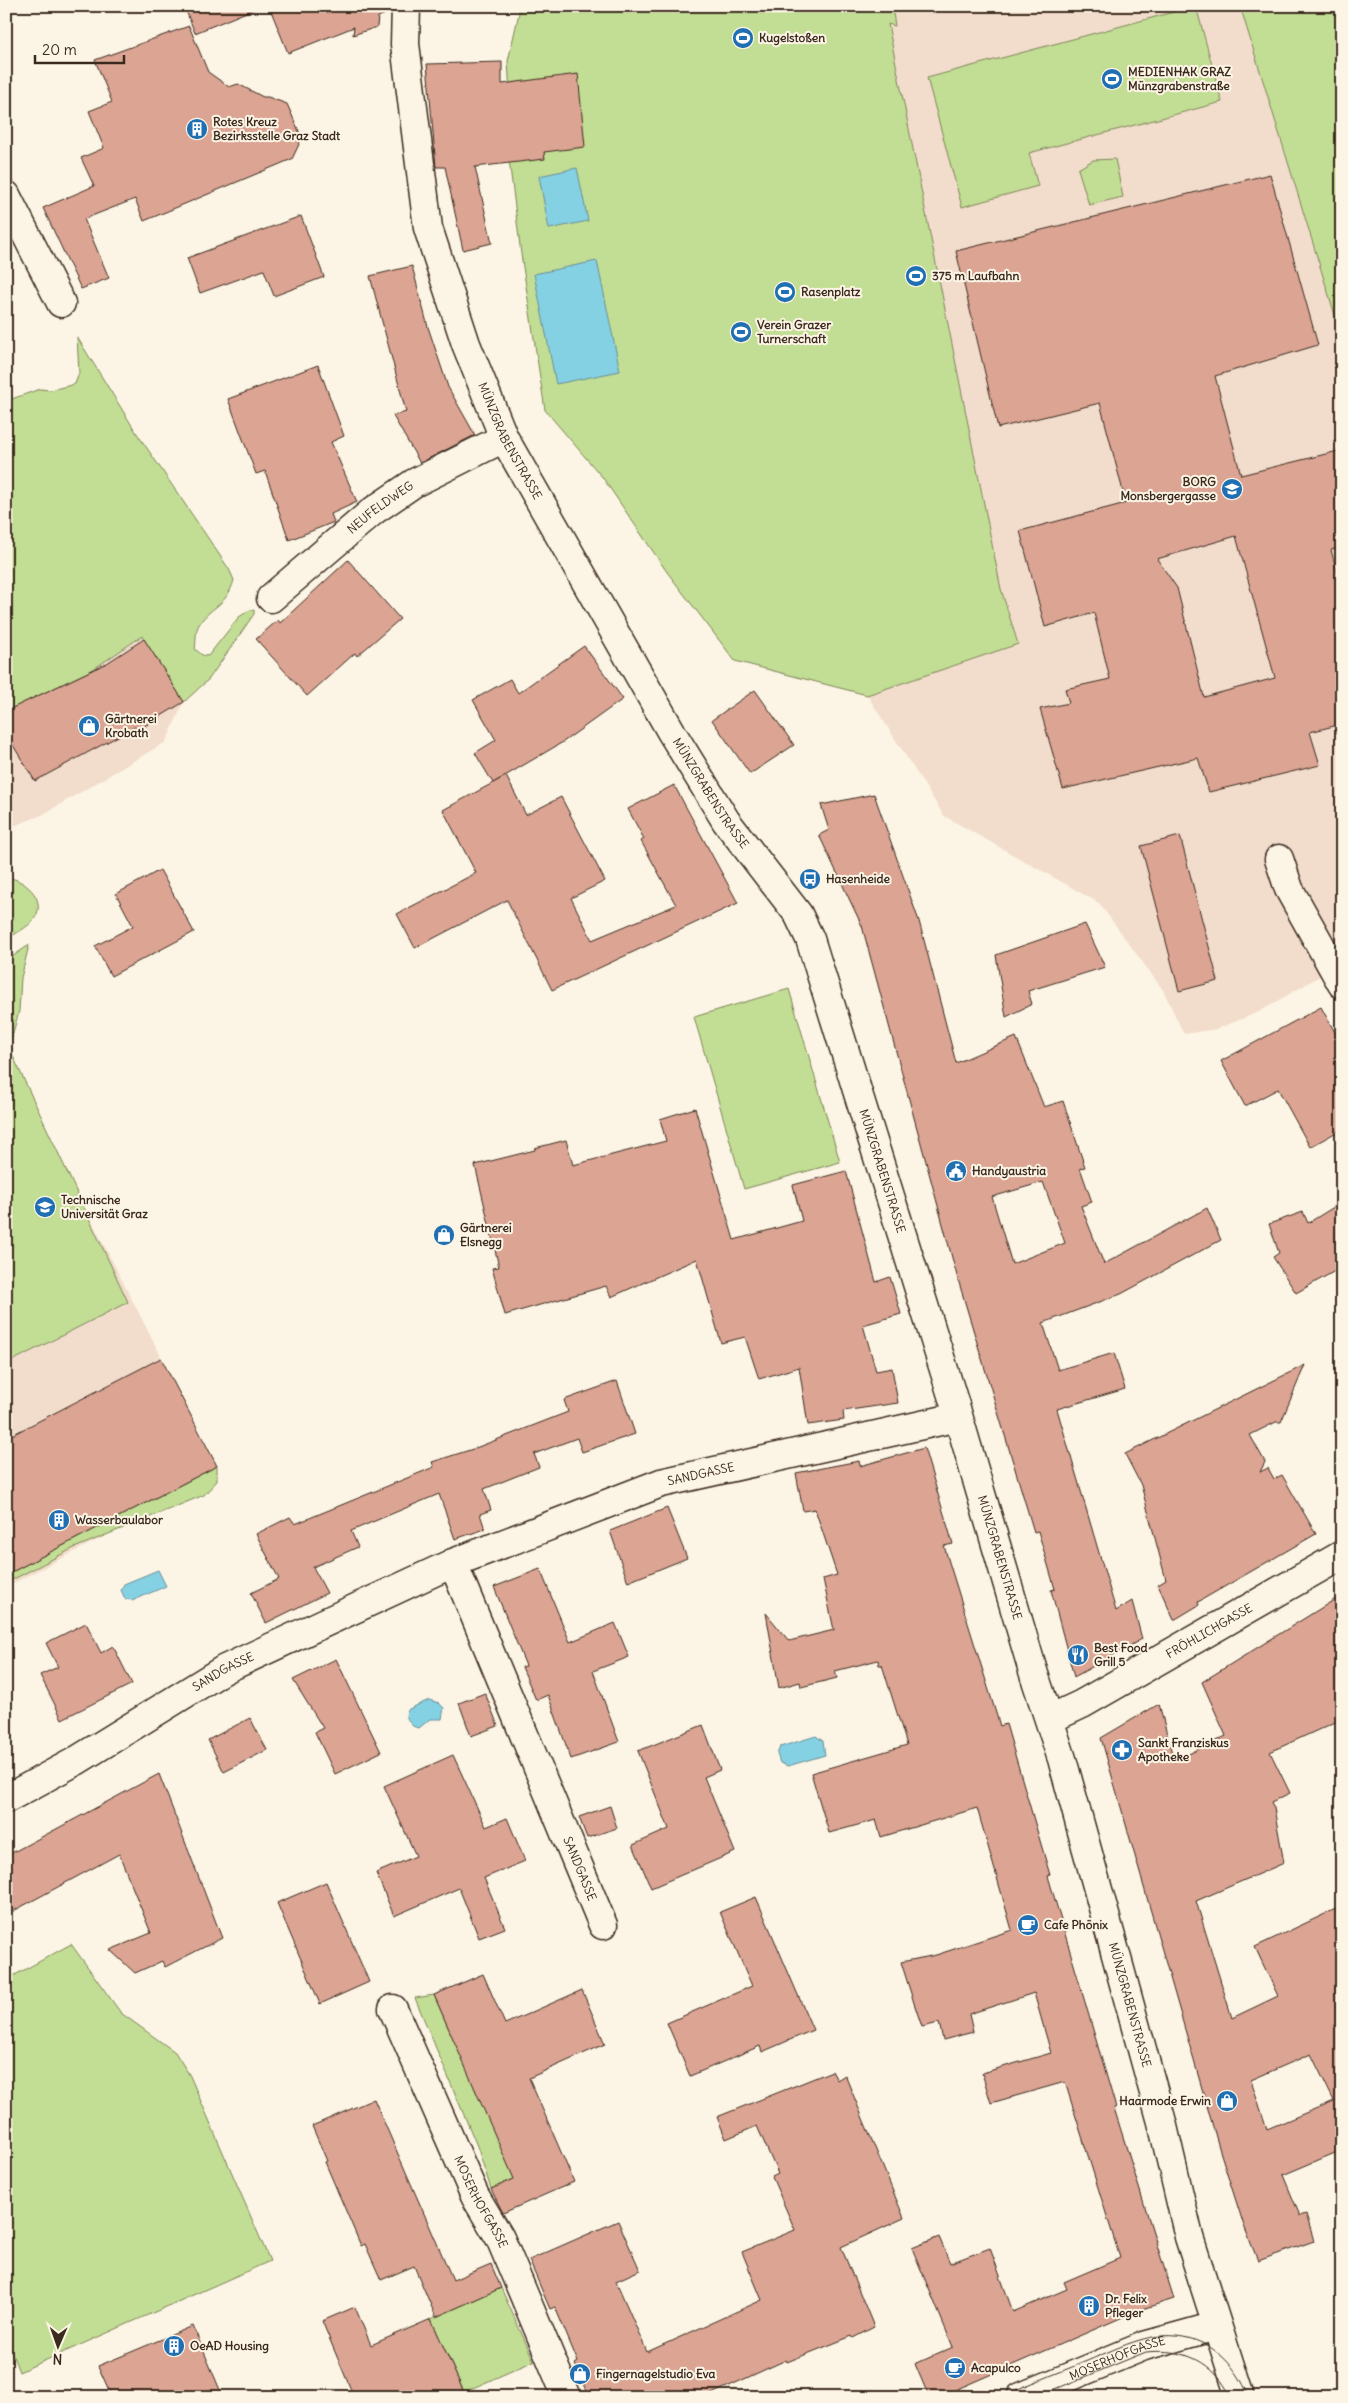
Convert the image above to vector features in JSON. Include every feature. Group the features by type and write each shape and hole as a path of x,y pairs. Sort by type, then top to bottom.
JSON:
{"main road":[{"name":"MÜNZGRABENSTRASSE","path":"406,6 405,44 428,228 466,344 504,438 662,716 726,821 798,914 810,939 958,1417 1033,1671 1066,1773 1162,2122 1189,2237 1240,2397"},
{"path":"6,195 61,303"},
{"name":"NEUFELDWEG","path":"271,598 373,511 414,483 504,438"},
{"path":"1279,859 1289,889 1342,984"},
{"name":"SANDGASSE","path":"6,1800 76,1761 226,1669 453,1563 661,1483 958,1417"},
{"name":"FRÖHLICHGASSE","path":"1050,1719 1087,1701 1342,1555"},
{"name":"SANDGASSE","path":"453,1563 603,1925"},
{"name":"MOSERHOFGASSE","path":"393,2009 475,2196 500,2238 567,2397"},
{"name":"MOSERHOFGASSE","path":"1021,2397 1144,2346 1216,2326"}],"shaded area":[{"path":"893,6 1240,6 1342,338 1342,963 1259,1012 1217,1029 1184,1034 1163,990 1099,903 944,816 867,695 1018,644 1001,589 888,24 895,26"},
{"name":"Gärtnerei Krobath","path":"143,636 184,702 166,742 42,815 6,829 6,711 92,670"},
{"name":"Technische Universität Graz","path":"6,1053 217,1466 202,1486 6,1587"}],"green space":[{"name":"Verein Grazer Turnerschaft","path":"519,6 892,6 895,26 888,24 1001,589 1018,644 867,695 735,661 667,572 603,478 545,410 521,254 505,128 512,127 508,61"},
{"name":"MEDIENHAK GRAZ Münzgrabenstraße","path":"1196,6 1222,102 1029,153 1038,186 962,207 927,78"},
{"path":"1240,6 1342,6 1342,338"},
{"path":"1115,159 1123,197 1089,205 1078,169 1093,160"},
{"path":"77,337 136,432 229,569 234,580 231,589 223,601 204,617 198,626 195,649 202,655 208,656 239,617 250,610 254,610 254,614 209,679 184,702 142,636 92,670 6,711 6,401 40,389 51,390 75,384 79,373"},
{"path":"6,877 20,881 32,891 38,903 38,911 35,918 29,924 6,939"},
{"path":"29,945 21,978 19,1011 10,1044 12,1054 128,1302 6,1364 6,961"},
{"path":"789,989 840,1162 744,1189 694,1017"},
{"path":"217,1466 217,1481 204,1495 72,1549 6,1583 6,1575"},
{"path":"71,1944 121,2013 175,2052 190,2076 270,2261 19,2372 6,2338 6,1980"},
{"path":"434,1995 472,2081 556,2161 491,2189 477,2146 415,1998"},
{"path":"501,2288 534,2361 464,2392 431,2319"}],"water":[{"path":"577,168 588,221 549,229 539,176"},
{"path":"597,261 620,371 556,384 534,274"},
{"path":"158,1570 166,1586 132,1601 125,1599 121,1590 124,1584"},
{"path":"429,1700 439,1703 444,1708 442,1719 430,1719 419,1728 414,1727 409,1722 406,1714 409,1709"},
{"path":"816,1736 823,1741 825,1755 788,1766 780,1763 777,1754 780,1747"}],"building":[{"path":"184,6 258,6 259,7 195,33"},
{"path":"269,6 390,6 390,12 378,17 377,27 353,35 354,27 288,53"},
{"name":"Rotes Kreuz Bezirksstelle Graz Stadt","path":"189,26 208,72 229,87 238,84 263,97 287,104 302,138 292,159 144,221 135,199 84,219 109,278 81,289 43,208 94,186 81,158 104,148 89,111 112,102 95,60"},
{"path":"502,62 502,84 578,74 585,147 544,152 545,159 475,167 492,243 463,250 445,167 436,167 427,64"},
{"name":"BORG Monsbergergasse","path":"1270,174 1318,345 1215,376 1241,475 1342,450 1342,547 1331,550 1342,589 1342,724 1310,732 1320,765 1209,792 1198,758 1063,789 1040,709 1069,703 1065,689 1110,679 1094,613 1045,627 1020,531 1126,503 1100,403 998,428 956,251","holes":["1236,536 1275,678 1204,697 1177,588 1157,559"]},
{"path":"301,216 324,277 274,296 264,270 200,293 187,258"},
{"path":"412,266 428,327 448,387 475,435 420,463 393,416 406,412 370,276"},
{"path":"318,365 344,436 331,442 357,502 331,514 334,522 289,540 265,471 256,474 228,399"},
{"path":"348,560 400,619 357,656 355,653 307,696 256,639 278,620 280,623"},
{"name":"Gärtnerei Krobath","path":"144,639 184,702 138,730 135,727 35,781 6,734 6,711 107,663"},
{"path":"584,646 623,699 563,742 493,783 475,753 496,740 473,700 510,679 518,693"},
{"path":"755,690 794,745 750,774 712,720"},
{"path":"506,776 526,815 561,797 605,881 571,898 592,940 676,905 641,841 644,839 628,809 674,785 738,903 552,990 507,900 415,948 397,914 476,873 443,810"},
{"path":"874,794 919,921 956,1063 1016,1037 1044,1107 1063,1101 1085,1167 1080,1168 1092,1202 1081,1206 1104,1264 1207,1208 1221,1240 1121,1294 1043,1323 1058,1370 1114,1353 1125,1389 1057,1409 1116,1611 1132,1601 1142,1639 1074,1677 1051,1590 1055,1589 1038,1531 1034,1532 957,1276 862,926 819,835 829,830 821,805","holes":["1043,1182 1065,1243 1012,1264 992,1197"]},
{"path":"1180,836 1218,981 1179,991 1141,846"},
{"path":"160,870 194,932 111,976 95,946 133,926 116,894"},
{"path":"1085,924 1105,967 1028,991 1032,1004 1006,1017 996,955"},
{"path":"1321,1007 1342,1045 1342,1129 1310,1147 1278,1089 1245,1106 1221,1061"},
{"path":"695,1108 734,1240 802,1221 793,1185 846,1171 876,1282 890,1277 901,1314 863,1325 876,1371 892,1368 898,1403 843,1411 844,1420 808,1425 799,1367 759,1379 745,1337 721,1343 697,1259 611,1297 606,1286 505,1315 492,1268 499,1267 475,1165 566,1140 573,1165 666,1141 660,1119"},
{"path":"1342,1202 1342,1267 1296,1293 1273,1257 1279,1253 1269,1224 1303,1212 1308,1223"},
{"name":"Wasserbaulabor","path":"161,1358 217,1466 6,1575 6,1438"},
{"path":"1305,1365 1281,1422 1276,1422 1250,1435 1265,1462 1260,1472 1268,1468 1274,1479 1282,1475 1316,1534 1198,1602 1199,1605 1174,1620 1158,1585 1166,1580 1141,1485 1125,1454"},
{"path":"617,1381 635,1434 582,1452 577,1438 534,1454 539,1467 484,1489 491,1510 480,1514 485,1529 455,1539 439,1494 351,1531 358,1547 313,1567 327,1593 266,1623 251,1593 279,1579 256,1534 290,1517 295,1524 434,1467 432,1462 473,1449 568,1412 564,1400"},
{"path":"924,1448 953,1544 944,1546 1000,1726 1006,1724 1116,2108 1114,2108 1174,2299 1139,2310 939,2397 929,2397 915,2364 953,2347 912,2248 939,2237 950,2263 990,2248 1013,2312 1067,2289 1064,2282 1120,2258 1065,2082 991,2103 982,2073 1051,2053 1034,1993 969,2014 973,2032 943,2040 939,2023 922,2027 914,2003 901,1962 936,1955 1012,1930 977,1808 881,1837 876,1820 829,1833 811,1773 907,1745 882,1665 879,1665 878,1660 835,1671 837,1678 801,1687 800,1682 779,1688 766,1613 789,1641 834,1630 823,1579 837,1575 815,1509 803,1511 796,1473 859,1461 860,1466"},
{"path":"667,1508 687,1558 628,1582 610,1531"},
{"path":"540,1569 570,1642 615,1623 629,1657 593,1671 619,1742 571,1759 548,1695 536,1700 522,1667 526,1666 494,1587"},
{"path":"1342,1595 1342,1719 1270,1752 1290,1793 1271,1802 1274,1808 1284,1863 1196,1901 1232,2018 1278,1996 1255,1947 1342,1906 1342,2150 1283,2175 1300,2216 1306,2214 1314,2241 1258,2261 1244,2226 1220,2151 1101,1738 1159,1704 1174,1761 1226,1736 1202,1682","holes":["1311,2054 1334,2101 1267,2129 1251,2080"]},
{"path":"86,1623 101,1653 113,1646 132,1684 62,1719 40,1675 58,1667 46,1643"},
{"path":"336,1659 381,1752 335,1774 315,1732 323,1728 293,1680"},
{"path":"485,1693 498,1726 471,1736 459,1703"},
{"path":"250,1718 267,1750 224,1772 208,1740"},
{"path":"703,1725 720,1770 704,1777 735,1852 651,1888 633,1845 669,1829 638,1751"},
{"path":"453,1755 486,1827 507,1818 525,1861 484,1878 505,1928 479,1938 459,1888 394,1916 376,1873 416,1856 384,1786"},
{"path":"159,1774 222,1938 165,1967 162,1961 135,1973 110,1950 151,1933 119,1854 6,1915 6,1856"},
{"path":"610,1806 617,1828 587,1838 579,1817"},
{"path":"326,1882 369,1982 320,2004 277,1903"},
{"path":"756,1897 813,2030 762,2052 760,2046 690,2076 667,2023 752,1986 720,1912"},
{"path":"483,1974 505,2024 582,1990 605,2044 529,2078 574,2182 503,2213 491,2189 514,2179 434,1995"},
{"path":"832,2071 837,2080 845,2075 904,2218 841,2247 874,2327 853,2338 852,2336 787,2362 786,2360 705,2397 590,2397 575,2364 578,2362 555,2307 550,2309 529,2260 618,2221 640,2270 616,2281 647,2352 762,2300 742,2252 795,2230 772,2177 778,2174 757,2126 726,2139 717,2117"},
{"path":"374,2099 453,2280 491,2264 501,2288 436,2317 414,2266 381,2280 365,2244 361,2246 325,2162 327,2161 312,2126"},
{"path":"355,2307 371,2345 431,2319 466,2397 354,2397 322,2321"},
{"name":"OeAD Housing","path":"193,2326 223,2397 112,2397 98,2366"}],"tram line":[{"path":"998,2397 1133,2342 1158,2336 1176,2336 1192,2339 1220,2354 1241,2380 1249,2397"},
{"path":"1036,2397 1146,2352 1160,2351 1185,2355 1207,2366 1216,2374 1231,2397"}],"place":[{"name":"Kugelstoßen","path":"743,38"},
{"name":"MEDIENHAK GRAZ Münzgrabenstraße","path":"1112,79"},
{"name":"Rotes Kreuz Bezirksstelle Graz Stadt","path":"197,129"},
{"name":"375 m Laufbahn","path":"916,276"},
{"name":"Rasenplatz","path":"785,292"},
{"name":"Verein Grazer Turnerschaft","path":"741,332"},
{"name":"BORG Monsbergergasse","path":"1232,489"},
{"name":"Gärtnerei Krobath","path":"89,726"},
{"name":"Hasenheide","path":"810,879"},
{"name":"Handyaustria","path":"956,1171"},
{"name":"Technische Universität Graz","path":"45,1207"},
{"name":"Gärtnerei Elsnegg","path":"444,1235"},
{"name":"Wasserbaulabor","path":"59,1520"},
{"name":"Best Food Grill 5","path":"1078,1655"},
{"name":"Sankt Franziskus Apotheke","path":"1122,1750"},
{"name":"Cafe Phönix","path":"1028,1925"},
{"name":"Haarmode Erwin","path":"1227,2101"},
{"name":"Dr. Felix Pfleger","path":"1089,2306"},
{"name":"OeAD Housing","path":"174,2346"},
{"name":"Acapulco","path":"955,2368"},
{"name":"Fingernagelstudio Eva","path":"580,2374"}]}
